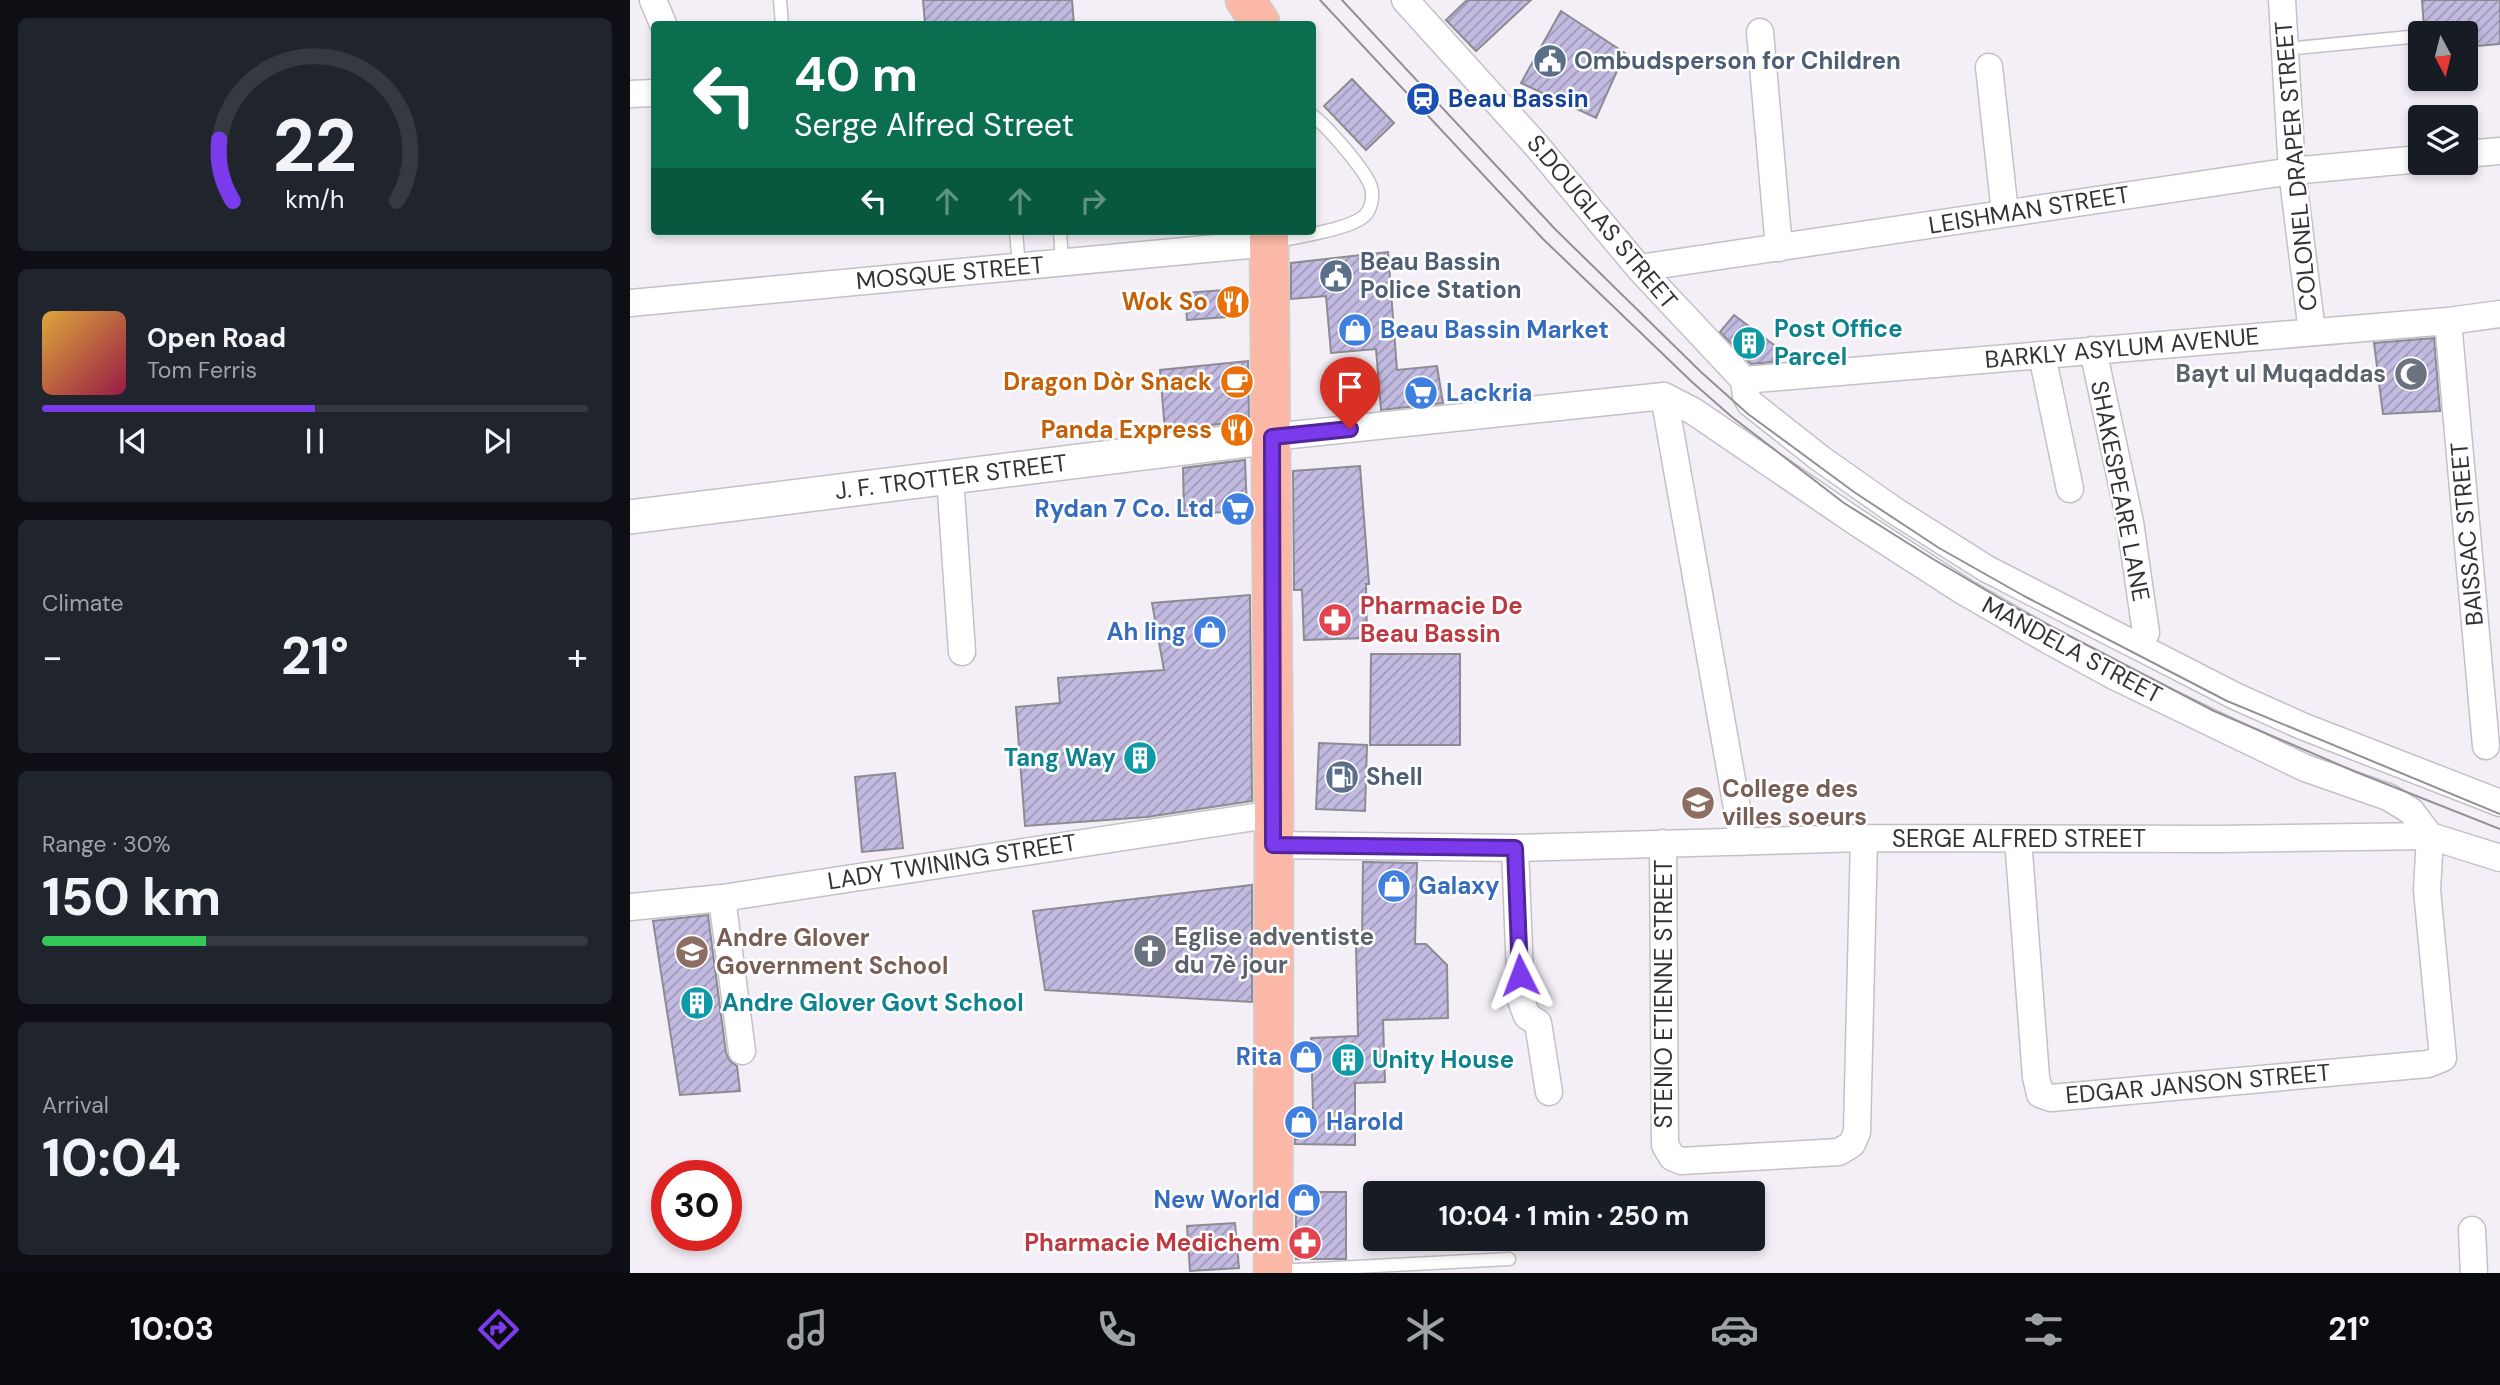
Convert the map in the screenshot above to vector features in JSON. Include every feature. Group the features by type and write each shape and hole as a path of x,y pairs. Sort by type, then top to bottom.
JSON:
{"main road":[{"path":"1269,237 1274,830 1273,1272"}],"street":[{"path":"653,0 662,21"},
{"name":"S.DOUGLAS STREET","path":"1405,0 1536,145 1639,268 1744,380 1746,396 1750,403 1821,459 1933,537 1987,569 2235,696 2302,726 2500,803"},
{"name":"COLONEL DRAPER STREET","path":"2282,0 2292,171 2312,332"},
{"path":"1760,32 1779,248"},
{"path":"1989,67 2004,213"},
{"path":"630,94 651,93"},
{"path":"2478,153 2500,151"},
{"name":"LEISHMAN STREET","path":"1639,268 2292,171 2408,160"},
{"name":"MOSQUE STREET","path":"630,303 1019,267 1269,237"},
{"name":"BARKLY ASYLUM AVENUE","path":"1744,380 2448,321 2500,314"},
{"name":"BAISSAC STREET","path":"2448,321 2486,747"},
{"name":"SHAKESPEARE LANE","path":"2093,350 2130,522 2146,634"},
{"path":"2042,355 2070,489"},
{"path":"1272,437 1664,396 1743,842"},
{"name":"MANDELA STREET","path":"1664,396 1693,411 1845,515 1963,591 2048,640 2141,689 2305,768 2388,797 2411,811 2430,836"},
{"name":"J. F. TROTTER STREET","path":"630,517 1272,437"},
{"path":"950,477 962,652"},
{"name":"SERGE ALFRED STREET","path":"1274,830 1515,848 1864,838 2219,839 2430,836"},
{"name":"LADY TWINING STREET","path":"630,908 1274,830"},
{"path":"2430,836 2500,858"},
{"name":"EDGAR JANSON STREET","path":"2018,839 2036,1077 2040,1094 2050,1098 2428,1064 2443,1058 2427,890 2430,836"},
{"name":"STENIO ETIENNE STREET","path":"1663,843 1665,1144 1672,1157 1681,1161 1839,1152 1852,1144 1857,1132 1864,838"},
{"path":"1515,848 1521,1000 1527,1016 1538,1023 1549,1092"},
{"path":"722,898 742,1051"},
{"path":"2472,1230 2474,1273"}],"lane":[{"path":"780,0 782,21"},
{"path":"2285,49 2408,37"},
{"path":"1316,120 1366,176 1372,190 1371,207 1363,218 1345,225 1316,230"},
{"path":"1016,235 1019,267"},
{"path":"1060,235 1062,262"},
{"path":"1273,1272 1508,1259"}],"building":[{"path":"923,0 1072,0 1074,21 925,21"},
{"path":"1467,0 1531,0 1476,51 1446,20"},
{"path":"2422,0 2500,0 2500,44 2478,46 2478,21 2424,21"},
{"path":"1561,11 1625,53 1596,118 1521,83"},
{"path":"1352,79 1394,123 1366,150 1324,106"},
{"path":"1388,252 1397,370 1437,366 1443,403 1381,410 1376,349 1331,353 1326,296 1291,299 1291,263"},
{"path":"1239,289 1241,316 1187,320 1185,293"},
{"name":"Post Office Parcel","path":"1734,315 1782,351 1773,362 1751,364 1720,332"},
{"name":"Bayt ul Muqaddas","path":"2434,338 2440,411 2383,414 2374,343"},
{"path":"1248,361 1249,420 1165,431 1160,370"},
{"path":"1245,460 1247,511 1184,514 1183,468"},
{"path":"1360,466 1369,584 1366,584 1367,638 1304,640 1302,590 1294,590 1293,471"},
{"name":"Tang Way","path":"1250,595 1252,801 1147,817 1025,826 1016,707 1060,703 1058,678 1164,670 1152,603"},
{"path":"1371,654 1460,654 1460,745 1370,745"},
{"name":"Shell","path":"1319,743 1367,745 1365,811 1316,809"},
{"path":"895,773 903,848 862,852 855,777"},
{"path":"1363,862 1417,863 1415,944 1426,944 1447,965 1448,1018 1383,1020 1385,1082 1355,1083 1355,1145 1295,1144 1295,1109 1313,1109 1311,1038 1358,1036 1356,945 1362,945"},
{"name":"Eglise adventiste du 7è jour","path":"1252,885 1252,1002 1045,990 1033,911"},
{"name":"Andre Glover Govt School","path":"708,915 726,1053 730,1061 737,1066 740,1091 680,1095 653,921"},
{"path":"1296,1192 1346,1192 1346,1259 1296,1259"},
{"path":"1235,1223 1239,1268 1190,1271 1187,1226"}],"tram line":[{"path":"1320,0 1543,239 1692,382 1732,417 1844,503 2018,609 2214,711 2356,772 2500,829"},
{"path":"1342,0 1555,229 1701,372 1748,414 1854,492 1939,548 2024,596 2227,701 2500,814"}],"place":[{"name":"Ombudsperson for Children","path":"1550,61"},
{"name":"Beau Bassin","path":"1423,99"},
{"name":"Beau Bassin Police Station","path":"1336,276"},
{"name":"Wok So","path":"1233,302"},
{"name":"Beau Bassin Market","path":"1355,330"},
{"name":"Post Office Parcel","path":"1749,343"},
{"name":"Bayt ul Muqaddas","path":"2411,374"},
{"name":"Dragon Dòr Snack","path":"1237,382"},
{"name":"Lackria","path":"1421,393"},
{"name":"Panda Express","path":"1237,430"},
{"name":"Rydan 7 Co. Ltd","path":"1238,509"},
{"name":"Pharmacie De Beau Bassin","path":"1335,620"},
{"name":"Ah ling","path":"1210,632"},
{"name":"Tang Way","path":"1140,758"},
{"name":"Shell","path":"1342,777"},
{"name":"College des villes soeurs","path":"1698,803"},
{"name":"Galaxy","path":"1394,886"},
{"name":"Eglise adventiste du 7è jour","path":"1150,951"},
{"name":"Andre Glover Government School","path":"692,952"},
{"name":"Andre Glover Govt School","path":"697,1003"},
{"name":"Rita","path":"1306,1057"},
{"name":"Unity House","path":"1348,1060"},
{"name":"Harold","path":"1301,1122"},
{"name":"New World","path":"1304,1200"},
{"name":"Pharmacie Medichem","path":"1305,1243"}],"route":[{"path":"1350,429 1272,437 1273,845 1515,848 1520,975"}]}
